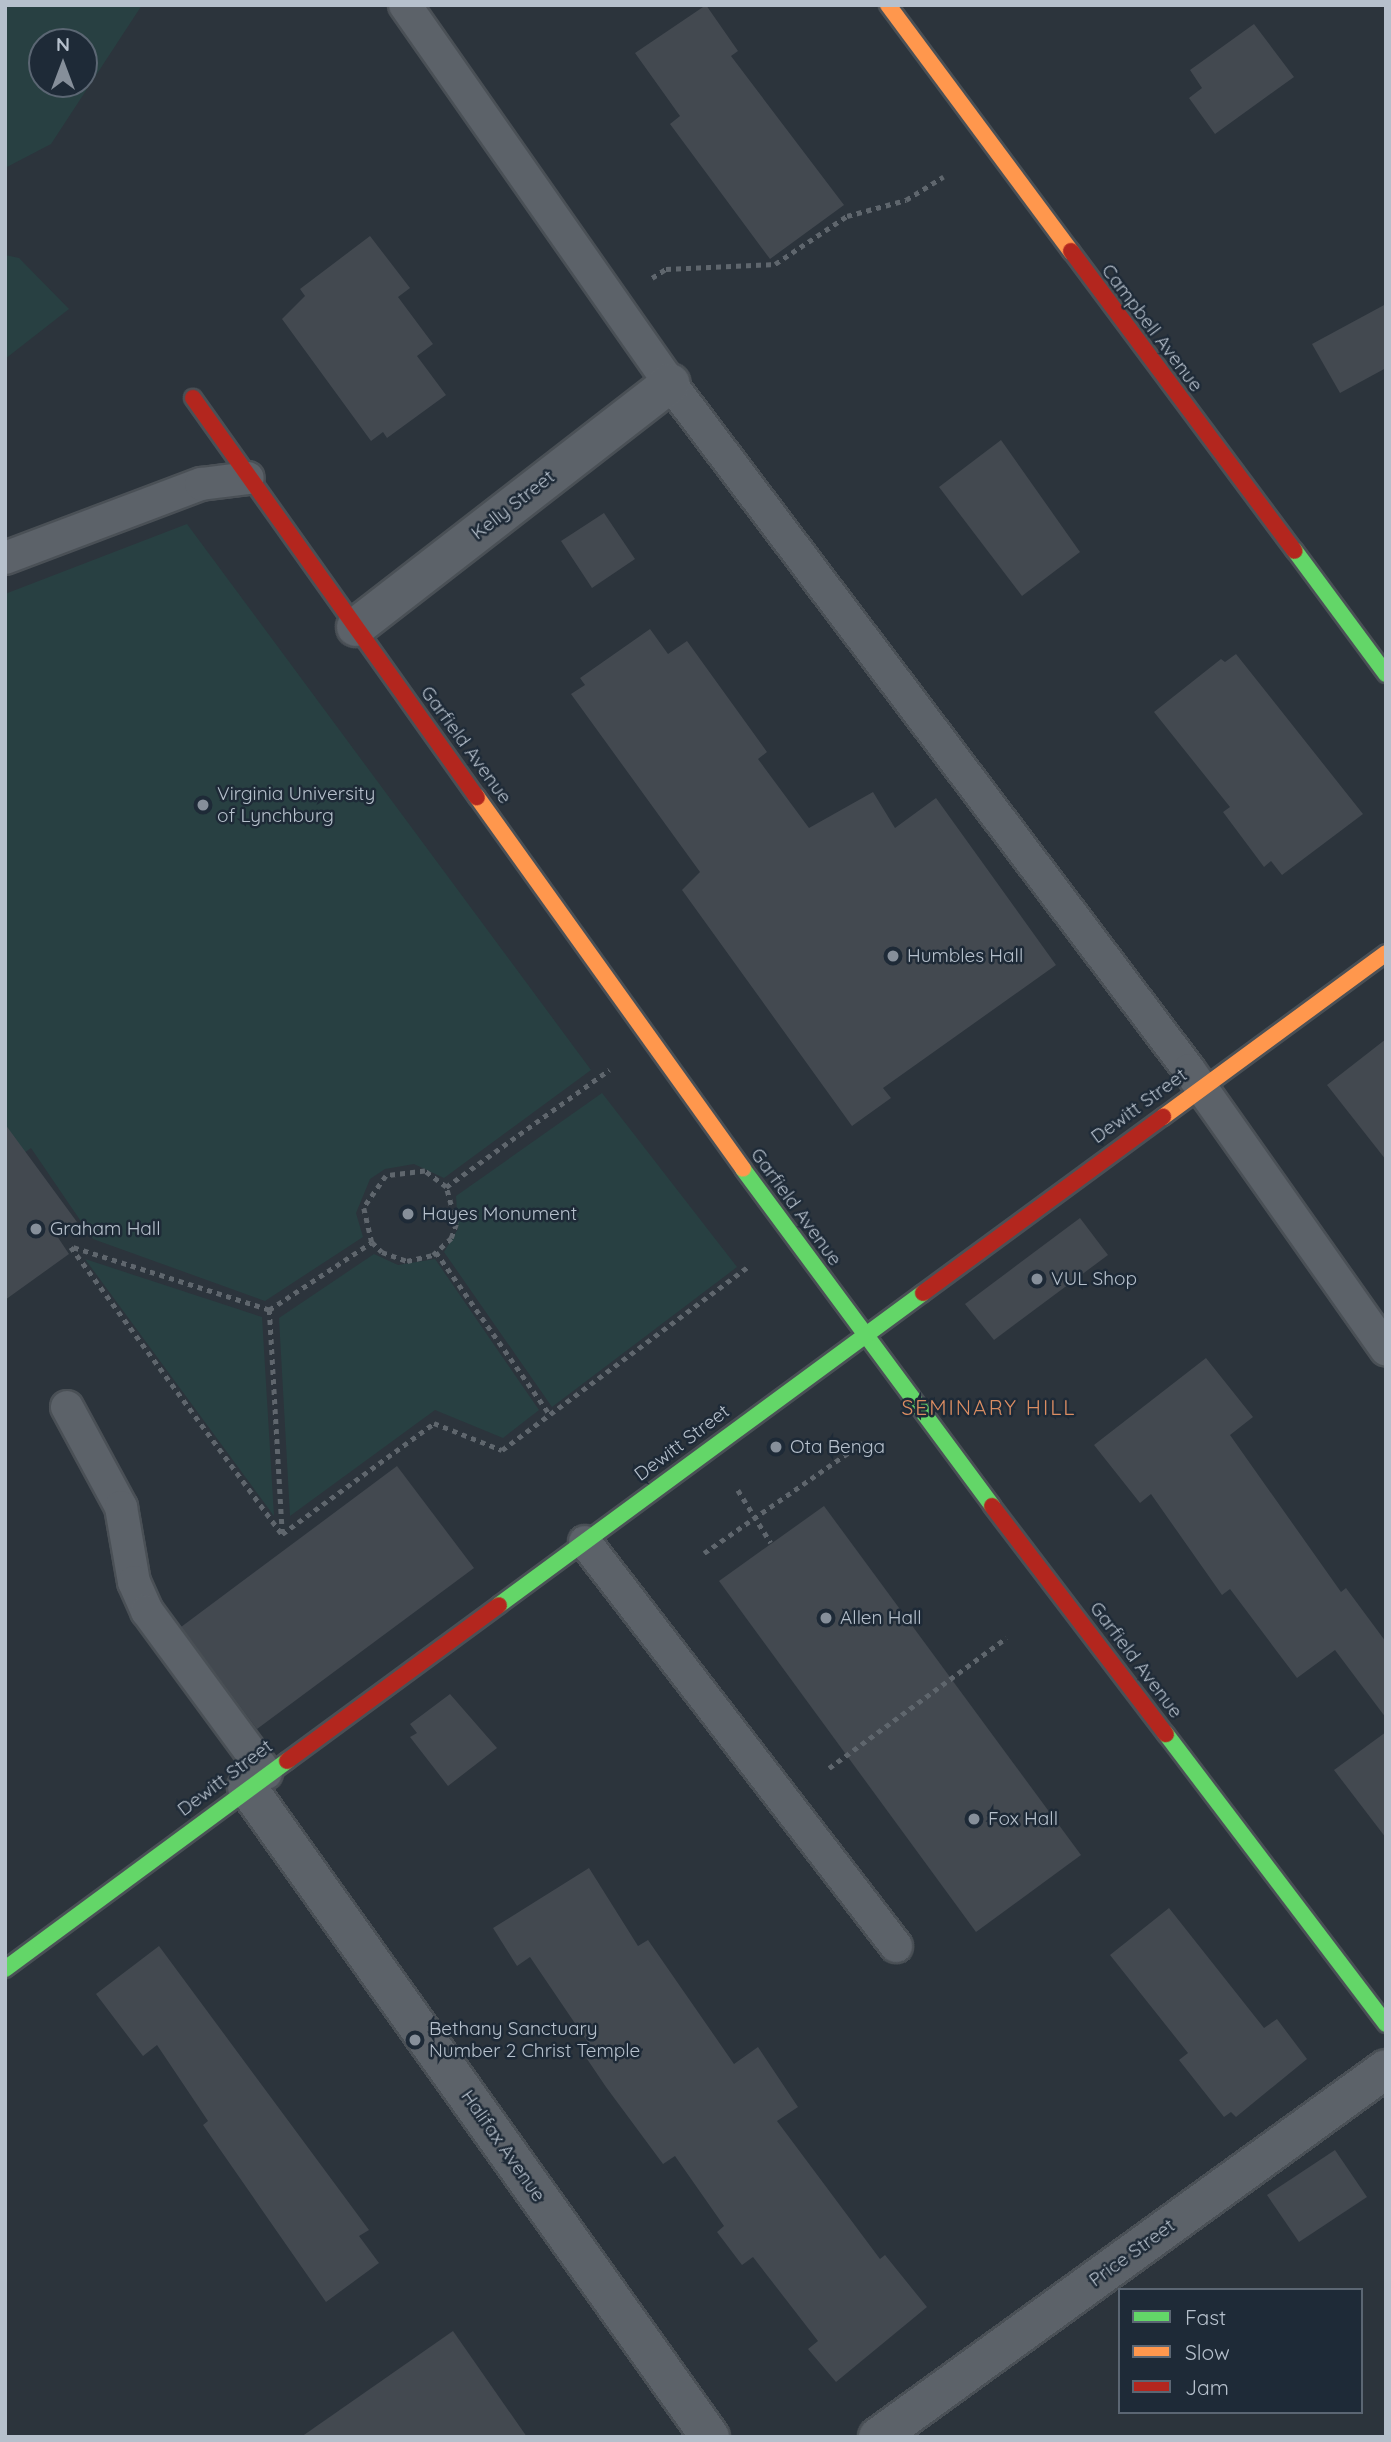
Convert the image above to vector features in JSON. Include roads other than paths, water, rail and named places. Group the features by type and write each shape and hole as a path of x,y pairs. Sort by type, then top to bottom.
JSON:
{"street":[{"name":"Campbell Avenue","path":"888,5 1386,674"},
{"name":"Kelly Street","path":"356,627 670,383"},
{"name":"Garfield Avenue","path":"192,398 862,1334 1386,2024"},
{"name":"Dewitt Street","path":"5,1969 256,1780 585,1542 862,1334 1386,953"},
{"name":"Halifax Avenue","path":"256,1780 710,2437"},
{"name":"Price Street","path":"878,2437 1386,2070"}],"lane":[{"path":"405,5 670,383 1201,1087 1386,1349"},
{"path":"5,558 201,484 248,478"},
{"path":"67,1406 121,1507 134,1582 147,1611 256,1780"},
{"path":"585,1542 895,1946"}],"place":[{"name":"Virginia University of Lynchburg","path":"203,805"},
{"name":"Humbles Hall","path":"893,956"},
{"name":"Hayes Monument","path":"408,1214"},
{"name":"Graham Hall","path":"36,1229"},
{"name":"VUL Shop","path":"1037,1279"},
{"name":"Ota Benga","path":"776,1447"},
{"name":"Allen Hall","path":"826,1618"},
{"name":"Fox Hall","path":"974,1819"},
{"name":"Bethany Sanctuary Number 2 Christ Temple","path":"415,2040"}],"district":[{"name":"SEMINARY HILL","path":"989,1407"}]}
